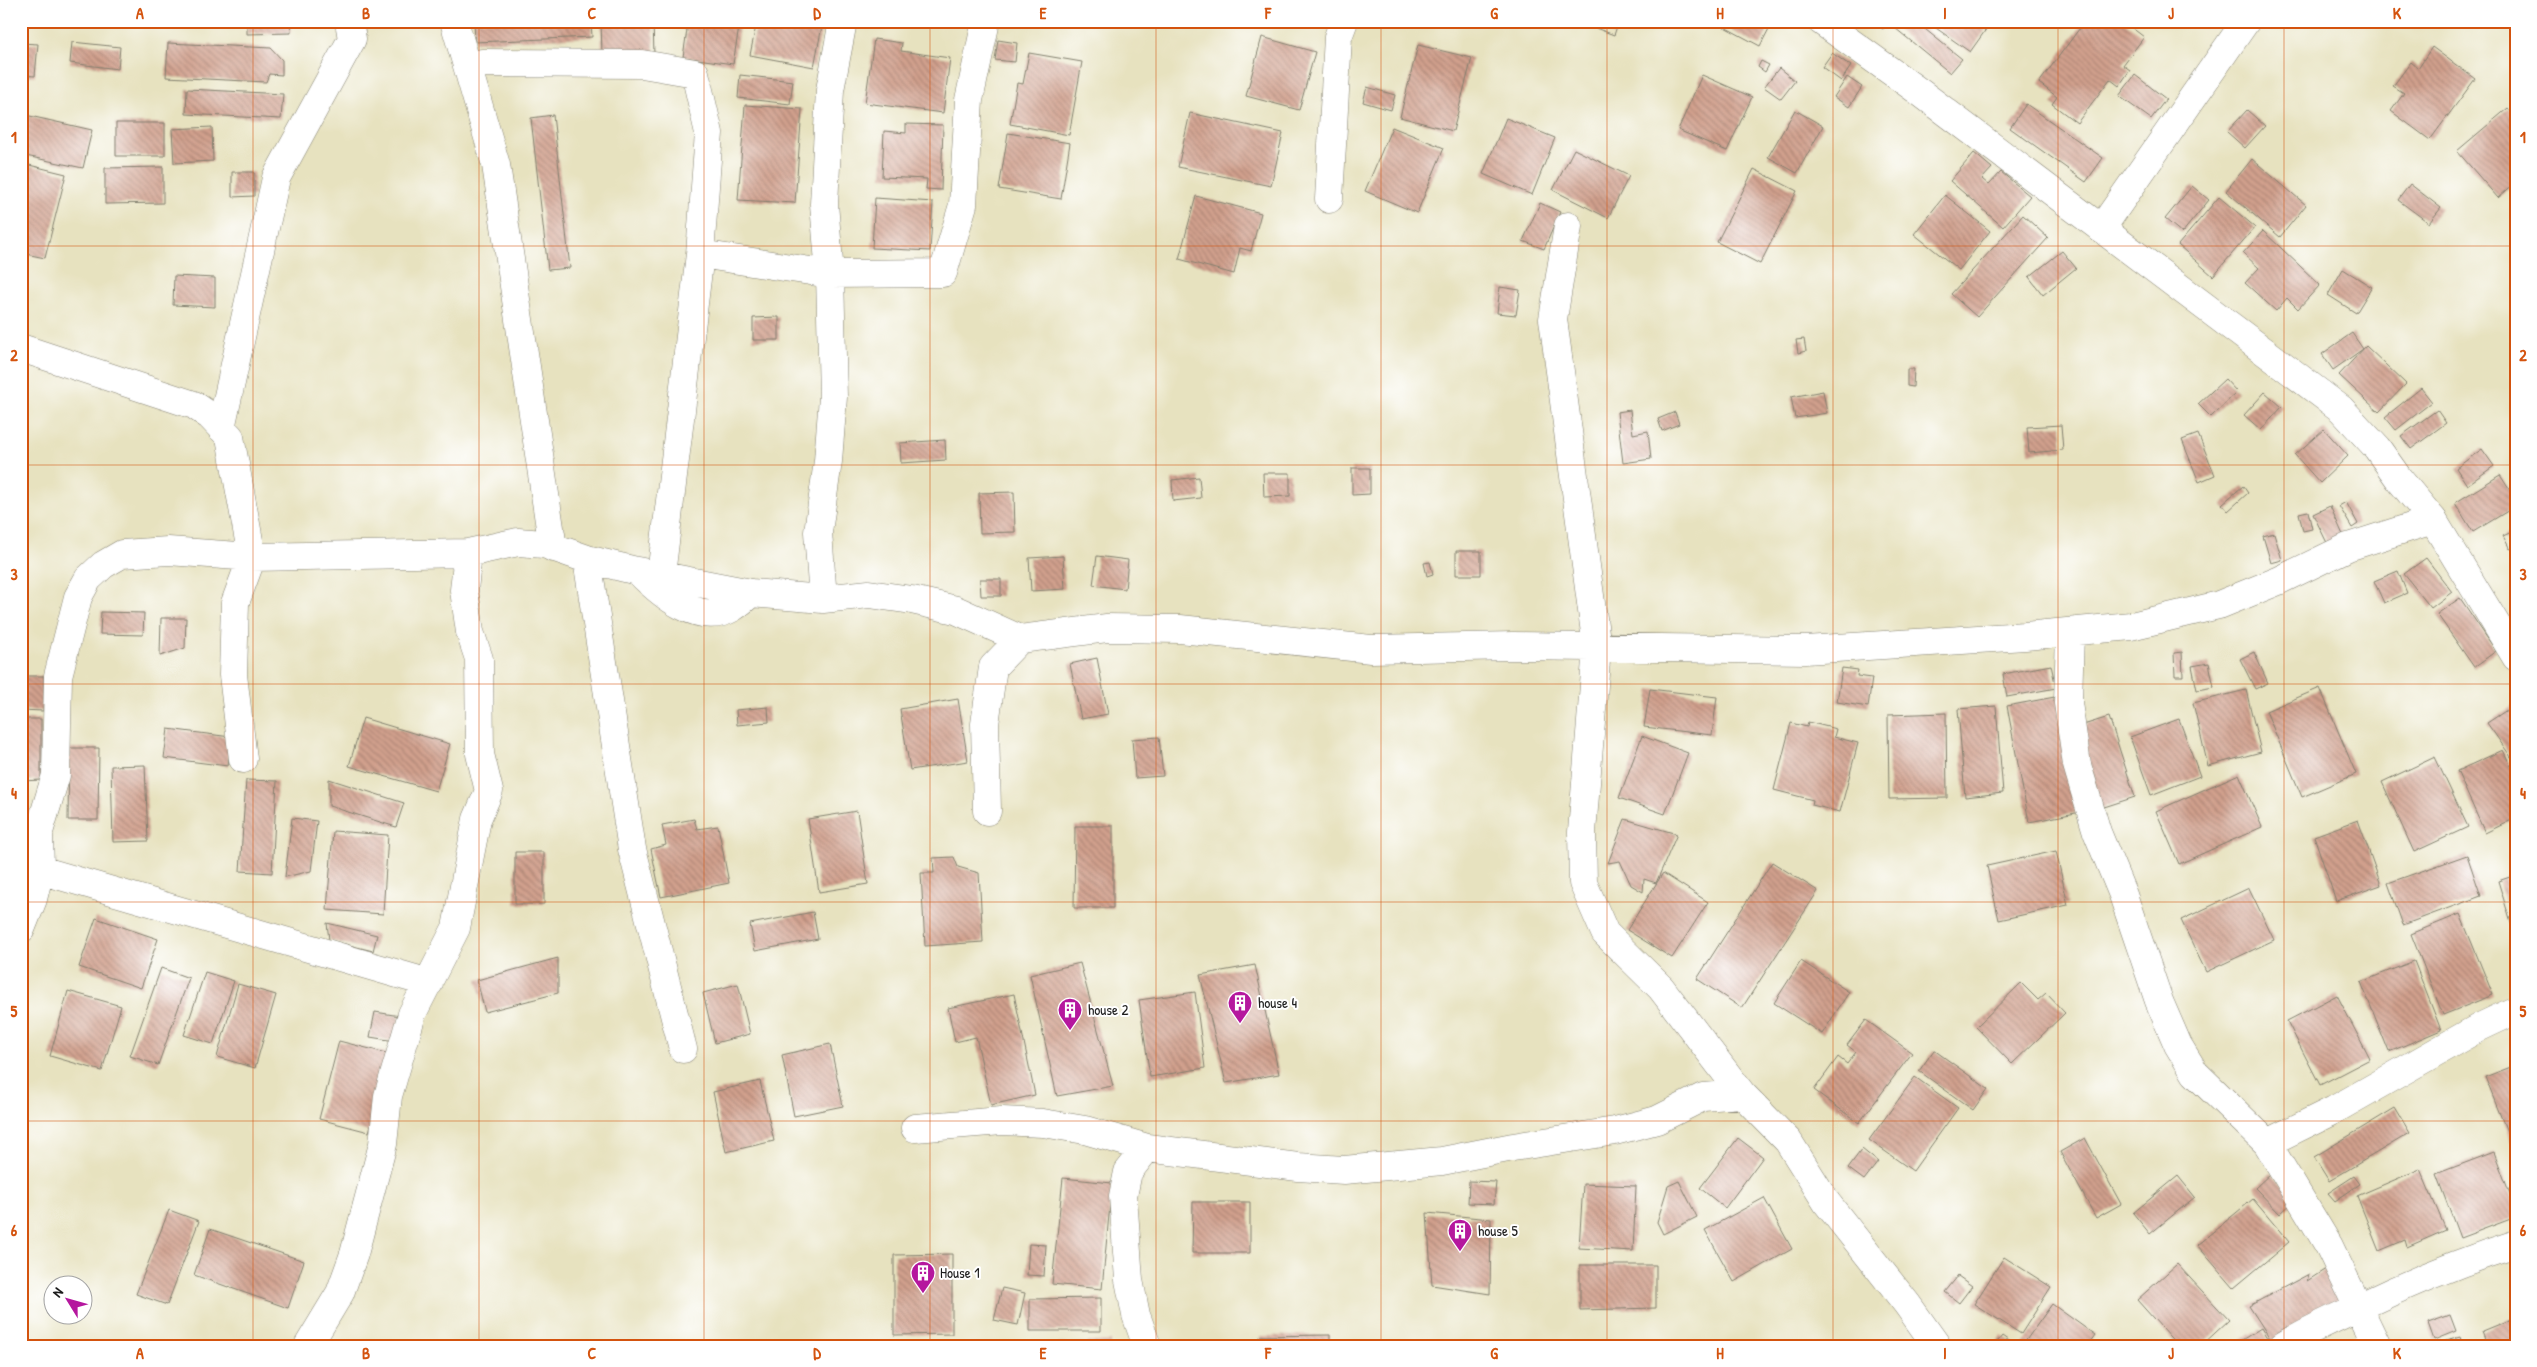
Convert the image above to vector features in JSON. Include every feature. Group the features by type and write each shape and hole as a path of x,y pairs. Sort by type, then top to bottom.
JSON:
{"street":[{"path":"221,428 276,178 352,39 349,21"},
{"path":"454,21 496,165 553,548"},
{"path":"823,599 818,532 833,397 830,274 824,204 830,90 843,21"},
{"path":"700,254 830,274 943,273 963,205 970,100 986,21"},
{"path":"1329,199 1338,37 1344,21"},
{"path":"1821,21 2341,409 2377,448 2399,480 2433,520 2516,657"},
{"path":"2101,229 2246,21"},
{"path":"482,63 642,64 695,73 709,134 700,254 649,573"},
{"path":"1568,226 1553,320 1597,648 1582,832 1583,883 1605,933 1661,988 1742,1094 1788,1141 1827,1204 1907,1304 1937,1346"},
{"path":"21,348 194,405 230,437 234,449 252,558 234,603 234,675 243,759"},
{"path":"21,929 33,899 30,866 56,775 58,676 78,597 88,579 103,565 122,554 168,551 252,558 468,553 518,542 544,544 586,559 751,593 823,599 869,594 912,600 956,610 1020,639 1108,628 1180,629 1371,649 1513,646 1805,650 2070,632 2131,626 2219,605 2278,581 2348,547 2433,520"},
{"path":"308,1346 340,1293 354,1254 383,1144 388,1096 412,1014 456,928 477,819 490,791 480,754 478,659 470,632 464,590 468,553"},
{"path":"586,559 632,849 683,1049"},
{"path":"2070,632 2068,703 2077,765 2097,832 2123,895 2159,1001 2178,1045 2195,1073 2267,1142 2307,1207 2377,1346"},
{"path":"987,811 985,724 993,667 1020,639"},
{"path":"30,866 428,983"},
{"path":"2267,1142 2334,1110 2480,1026 2516,1010"},
{"path":"915,1128 1002,1121 1043,1123 1085,1130 1147,1148 1344,1170 1442,1161 1513,1147 1615,1131 1657,1120 1703,1097 1742,1094"},
{"path":"1147,1148 1128,1172 1123,1196 1129,1280 1136,1315 1147,1346"},
{"path":"2282,1346 2324,1322 2455,1264 2516,1244"}],"building":[{"path":"247,21 290,21 291,33 247,34"},
{"path":"474,21 591,21 592,37 475,42"},
{"path":"601,21 653,21 654,55 602,55"},
{"path":"678,21 740,21 733,64 683,57 687,30 677,28"},
{"path":"757,21 823,21 814,67 750,55"},
{"path":"1577,21 1619,21 1614,35"},
{"path":"1718,21 1773,21 1760,46 1717,23"},
{"path":"1872,21 1888,21 1883,29"},
{"path":"1901,21 1915,21 1962,59 1950,73 1895,28"},
{"path":"1926,21 1992,21 1970,52"},
{"path":"2085,21 2123,21 2144,37 2123,65 2130,70 2119,86 2110,79 2077,123 2052,104 2057,97 2039,83"},
{"path":"1262,37 1315,52 1299,110 1246,96"},
{"path":"874,39 902,43 901,51 950,58 943,113 865,103"},
{"path":"998,40 1017,43 1015,62 995,60"},
{"path":"72,42 120,47 118,69 70,63"},
{"path":"21,43 38,44 35,76 21,75"},
{"path":"168,43 271,48 282,60 282,75 269,74 266,82 166,77"},
{"path":"1418,45 1472,58 1453,131 1400,117"},
{"path":"2432,47 2475,79 2430,140 2391,111 2404,93 2393,86 2411,62 2418,68"},
{"path":"1029,53 1082,62 1069,135 1010,124 1017,83 1023,84"},
{"path":"1832,53 1851,66 1841,81 1822,67"},
{"path":"1761,61 1769,65 1765,72 1758,67"},
{"path":"1779,68 1795,81 1781,99 1764,87"},
{"path":"740,75 793,81 790,104 738,98"},
{"path":"1702,75 1752,97 1727,151 1678,130"},
{"path":"2135,75 2166,99 2151,119 2119,96"},
{"path":"1847,77 1862,87 1849,107 1834,97"},
{"path":"1367,87 1395,95 1391,110 1363,102"},
{"path":"187,89 283,94 281,119 186,114"},
{"path":"2026,104 2103,158 2086,182 2010,128"},
{"path":"745,105 802,109 795,203 738,200"},
{"path":"2508,108 2516,117 2516,182 2498,198 2457,151"},
{"path":"1795,110 1823,126 1797,173 1768,157"},
{"path":"2247,110 2265,126 2245,148 2227,132"},
{"path":"1190,113 1283,133 1271,186 1178,167"},
{"path":"21,114 92,130 83,168 21,155"},
{"path":"553,115 570,268 548,270 531,118"},
{"path":"1506,118 1555,138 1532,195 1483,174"},
{"path":"116,123 165,123 165,156 116,156"},
{"path":"906,124 943,125 941,190 926,189 927,179 882,177 884,131 906,133"},
{"path":"212,127 213,161 174,163 172,129"},
{"path":"1392,127 1444,148 1417,213 1365,191"},
{"path":"1008,133 1070,143 1061,199 999,189"},
{"path":"1574,149 1629,176 1608,218 1553,190"},
{"path":"1974,153 1992,168 1982,179 1989,185 2001,172 2030,196 2003,227 1950,181"},
{"path":"2252,159 2306,205 2280,237 2226,191"},
{"path":"21,163 66,174 45,258 21,253"},
{"path":"163,167 163,203 105,204 105,168"},
{"path":"1754,169 1797,191 1760,264 1717,242"},
{"path":"232,172 254,172 254,196 232,197"},
{"path":"2410,184 2441,208 2429,223 2398,200"},
{"path":"2192,186 2209,200 2182,233 2165,219"},
{"path":"1945,195 1990,231 1959,270 1914,234"},
{"path":"1196,196 1261,213 1251,251 1240,248 1234,274 1179,259"},
{"path":"2219,197 2255,227 2213,276 2178,245"},
{"path":"875,198 933,202 930,251 872,248"},
{"path":"1540,203 1560,212 1544,249 1523,241"},
{"path":"2023,215 2048,238 1977,317 1951,294"},
{"path":"2263,231 2320,285 2298,309 2287,298 2276,311 2245,283 2259,268 2243,253"},
{"path":"2062,251 2076,268 2043,295 2029,277"},
{"path":"2343,269 2372,287 2356,313 2328,295"},
{"path":"174,276 215,278 215,307 173,305"},
{"path":"1500,287 1520,290 1516,315 1497,313"},
{"path":"779,317 779,340 753,340 753,318"},
{"path":"2352,333 2363,349 2333,370 2322,354"},
{"path":"1804,339 1806,351 1798,353 1796,340"},
{"path":"2366,346 2406,384 2379,412 2339,375"},
{"path":"1907,369 1914,369 1913,387 1907,386"},
{"path":"2225,379 2237,392 2211,417 2198,404"},
{"path":"2421,388 2432,402 2396,430 2385,417"},
{"path":"1823,391 1827,413 1795,418 1791,397"},
{"path":"2265,392 2282,407 2261,430 2244,415"},
{"path":"1630,410 1633,434 1648,431 1651,459 1623,463 1617,412"},
{"path":"2437,410 2446,423 2411,449 2401,436"},
{"path":"1675,412 1679,424 1662,431 1658,419"},
{"path":"2061,425 2063,450 2029,453 2027,427"},
{"path":"2324,429 2348,456 2320,483 2295,455"},
{"path":"2198,434 2215,475 2199,482 2182,440"},
{"path":"945,440 946,460 901,463 900,443"},
{"path":"2482,449 2494,466 2467,485 2456,468"},
{"path":"1352,468 1370,468 1370,494 1352,495"},
{"path":"1263,473 1290,473 1290,496 1264,497"},
{"path":"2500,475 2516,500 2516,506 2473,532 2455,503"},
{"path":"1199,477 1201,498 1173,501 1172,480"},
{"path":"2243,486 2248,493 2228,511 2222,504"},
{"path":"1014,492 1015,532 980,533 979,493"},
{"path":"2346,502 2358,524 2352,528 2339,506"},
{"path":"2330,506 2344,537 2328,545 2313,514"},
{"path":"2308,511 2312,529 2303,531 2299,513"},
{"path":"2516,530 2516,546 2510,549 2503,536"},
{"path":"2274,533 2282,560 2271,563 2263,536"},
{"path":"1456,551 1481,551 1481,575 1456,575"},
{"path":"1063,556 1065,589 1031,591 1029,558"},
{"path":"1097,556 1128,560 1125,589 1093,585"},
{"path":"2426,558 2452,592 2431,608 2404,574"},
{"path":"1430,562 1433,574 1427,576 1424,563"},
{"path":"2398,571 2407,593 2384,603 2374,581"},
{"path":"980,579 1001,579 1001,596 981,596"},
{"path":"2460,598 2496,651 2474,667 2437,614"},
{"path":"101,612 144,613 143,635 100,634"},
{"path":"161,618 186,618 185,648 160,656"},
{"path":"2182,652 2183,676 2175,676 2174,653"},
{"path":"2254,652 2268,683 2255,689 2240,659"},
{"path":"1097,658 1108,714 1081,719 1070,664"},
{"path":"2209,663 2214,687 2197,690 2192,666"},
{"path":"2051,665 2056,688 2007,697 2003,674"},
{"path":"1842,668 1858,670 1857,676 1872,678 1868,707 1837,702"},
{"path":"21,676 44,676 43,711 21,710"},
{"path":"2320,688 2356,774 2302,797 2266,711"},
{"path":"1650,689 1717,697 1712,735 1644,727"},
{"path":"2246,690 2261,752 2208,766 2193,703"},
{"path":"2060,696 2081,812 2029,822 2007,706"},
{"path":"958,699 968,761 910,770 900,709"},
{"path":"2516,704 2516,764 2487,723"},
{"path":"1996,706 2003,793 1965,797 1958,709"},
{"path":"768,707 769,722 737,725 736,710"},
{"path":"1946,713 1947,798 1889,799 1888,715"},
{"path":"2109,717 2135,797 2098,809 2080,726"},
{"path":"363,718 450,744 436,791 349,766"},
{"path":"21,719 41,719 41,780 21,781"},
{"path":"2179,719 2200,776 2151,795 2130,737"},
{"path":"1808,722 1836,729 1834,737 1858,743 1840,812 1812,805 1813,800 1774,790 1791,723 1807,727"},
{"path":"168,729 231,737 228,766 164,758"},
{"path":"1642,736 1688,753 1665,814 1619,798"},
{"path":"1159,737 1163,776 1135,778 1132,739"},
{"path":"69,748 99,748 98,820 68,820"},
{"path":"2503,750 2516,777 2516,818 2485,833 2457,771"},
{"path":"2435,757 2468,827 2414,852 2382,782"},
{"path":"145,765 148,841 113,842 111,766"},
{"path":"2239,774 2262,827 2179,864 2156,811"},
{"path":"329,779 404,803 396,827 329,806"},
{"path":"246,780 277,781 272,873 240,871"},
{"path":"857,811 868,884 819,892 808,819"},
{"path":"292,818 317,821 311,871 285,877"},
{"path":"694,819 697,829 718,826 729,883 661,897 651,849 666,845 662,825"},
{"path":"1625,819 1677,834 1656,883 1644,879 1643,892 1631,885 1620,861 1608,863"},
{"path":"2358,820 2381,885 2336,901 2314,836"},
{"path":"1075,826 1113,826 1113,908 1074,908"},
{"path":"333,831 388,835 383,914 327,910"},
{"path":"2056,851 2068,905 1999,920 1987,866"},
{"path":"515,852 544,852 544,904 515,904"},
{"path":"2467,855 2481,896 2403,925 2388,883"},
{"path":"954,857 958,867 979,873 983,942 925,946 921,873 934,873 933,858"},
{"path":"1772,862 1818,891 1742,1008 1697,979"},
{"path":"1663,873 1708,902 1672,958 1627,930"},
{"path":"2516,875 2516,936 2515,936 2498,881"},
{"path":"2249,888 2274,940 2206,972 2181,920"},
{"path":"813,912 818,939 755,951 750,924"},
{"path":"2460,914 2493,995 2443,1015 2411,934"},
{"path":"96,918 158,939 141,988 79,967"},
{"path":"327,923 377,935 373,951 329,940"},
{"path":"558,958 558,993 485,1012 477,980"},
{"path":"1801,961 1849,992 1822,1034 1774,1003"},
{"path":"2414,961 2441,1030 2389,1052 2361,982"},
{"name":"house 2","path":"1080,963 1113,1086 1057,1096 1030,975"},
{"name":"house 4","path":"1255,965 1279,1074 1226,1083 1200,975"},
{"path":"161,968 189,978 158,1065 130,1056"},
{"path":"205,972 234,981 213,1044 184,1035"},
{"path":"2021,983 2038,1000 2046,993 2065,1013 2012,1064 1976,1027"},
{"path":"238,984 276,995 255,1068 217,1057"},
{"path":"738,984 750,1034 715,1043 703,993"},
{"path":"68,991 121,1006 102,1071 50,1056"},
{"path":"1195,992 1205,1068 1150,1077 1139,1000"},
{"path":"1014,994 1035,1095 991,1105 976,1037 955,1042 948,1008"},
{"path":"2337,995 2370,1059 2320,1085 2287,1021"},
{"path":"375,1012 400,1016 395,1041 370,1037"},
{"path":"1866,1020 1912,1053 1859,1123 1814,1090 1838,1057 1847,1064 1856,1052 1847,1045"},
{"path":"339,1041 390,1054 369,1132 319,1119"},
{"path":"830,1044 843,1106 794,1116 782,1055"},
{"path":"1934,1050 1988,1089 1973,1110 1919,1071"},
{"path":"2516,1065 2516,1142 2512,1144 2485,1077"},
{"path":"1915,1077 1958,1108 1913,1171 1869,1140"},
{"path":"760,1081 774,1141 726,1152 713,1092"},
{"path":"2395,1108 2410,1133 2329,1181 2314,1157"},
{"path":"1738,1138 1763,1157 1725,1208 1700,1188"},
{"path":"2085,1138 2121,1204 2096,1218 2060,1152"},
{"path":"1862,1149 1878,1162 1864,1180 1848,1168"},
{"path":"2494,1152 2516,1210 2516,1217 2460,1238 2436,1174"},
{"path":"2420,1169 2446,1230 2407,1247 2405,1240 2379,1251 2357,1196"},
{"path":"2272,1172 2296,1199 2280,1214 2255,1188"},
{"path":"2178,1176 2195,1197 2150,1234 2133,1213"},
{"path":"2354,1176 2360,1184 2335,1201 2328,1193"},
{"path":"1063,1178 1112,1183 1102,1289 1052,1284"},
{"path":"1469,1181 1496,1182 1494,1204 1468,1203"},
{"path":"1679,1181 1697,1217 1663,1234 1657,1222 1668,1186"},
{"path":"1583,1184 1636,1186 1633,1251 1579,1248"},
{"path":"1764,1198 1792,1249 1734,1282 1705,1230"},
{"path":"2253,1199 2289,1242 2234,1288 2197,1245"},
{"path":"1193,1202 1250,1202 1250,1253 1192,1253"},
{"path":"169,1210 199,1221 167,1305 136,1294"},
{"name":"house 5","path":"1427,1213 1491,1219 1490,1294 1432,1285"},
{"path":"210,1229 304,1261 288,1308 194,1275"},
{"path":"1029,1244 1046,1245 1044,1276 1027,1275"},
{"name":"House 1","path":"952,1254 952,1334 894,1335 894,1255"},
{"path":"2004,1257 2051,1287 2021,1334 1974,1304"},
{"path":"2177,1264 2229,1320 2201,1346 2178,1346 2137,1300"},
{"path":"1580,1265 1656,1265 1656,1308 1580,1310"},
{"path":"2332,1265 2350,1296 2275,1346 2249,1306 2309,1274 2307,1281"},
{"path":"1958,1276 1972,1286 1959,1303 1945,1292"},
{"path":"1002,1288 1025,1293 1018,1325 994,1320"},
{"path":"1101,1298 1101,1331 1030,1331 1030,1299"},
{"path":"2052,1304 2095,1335 2087,1346 2022,1346"},
{"path":"2450,1315 2456,1331 2434,1340 2428,1323"},
{"path":"2516,1317 2516,1346 2488,1346 2482,1331"},
{"path":"2261,1328 2272,1346 2232,1346"},
{"path":"1330,1335 1330,1346 1261,1346 1260,1336"},
{"path":"2002,1336 2012,1343 2011,1346 1994,1346"},
{"path":"2460,1337 2463,1346 2432,1346 2432,1345"},
{"path":"1111,1341 1111,1346 1057,1346 1057,1344"}],"place":[{"name":"house 4","path":"1240,1024"},
{"name":"house 2","path":"1070,1031"},
{"name":"house 5","path":"1460,1252"},
{"name":"House 1","path":"923,1294"}]}
